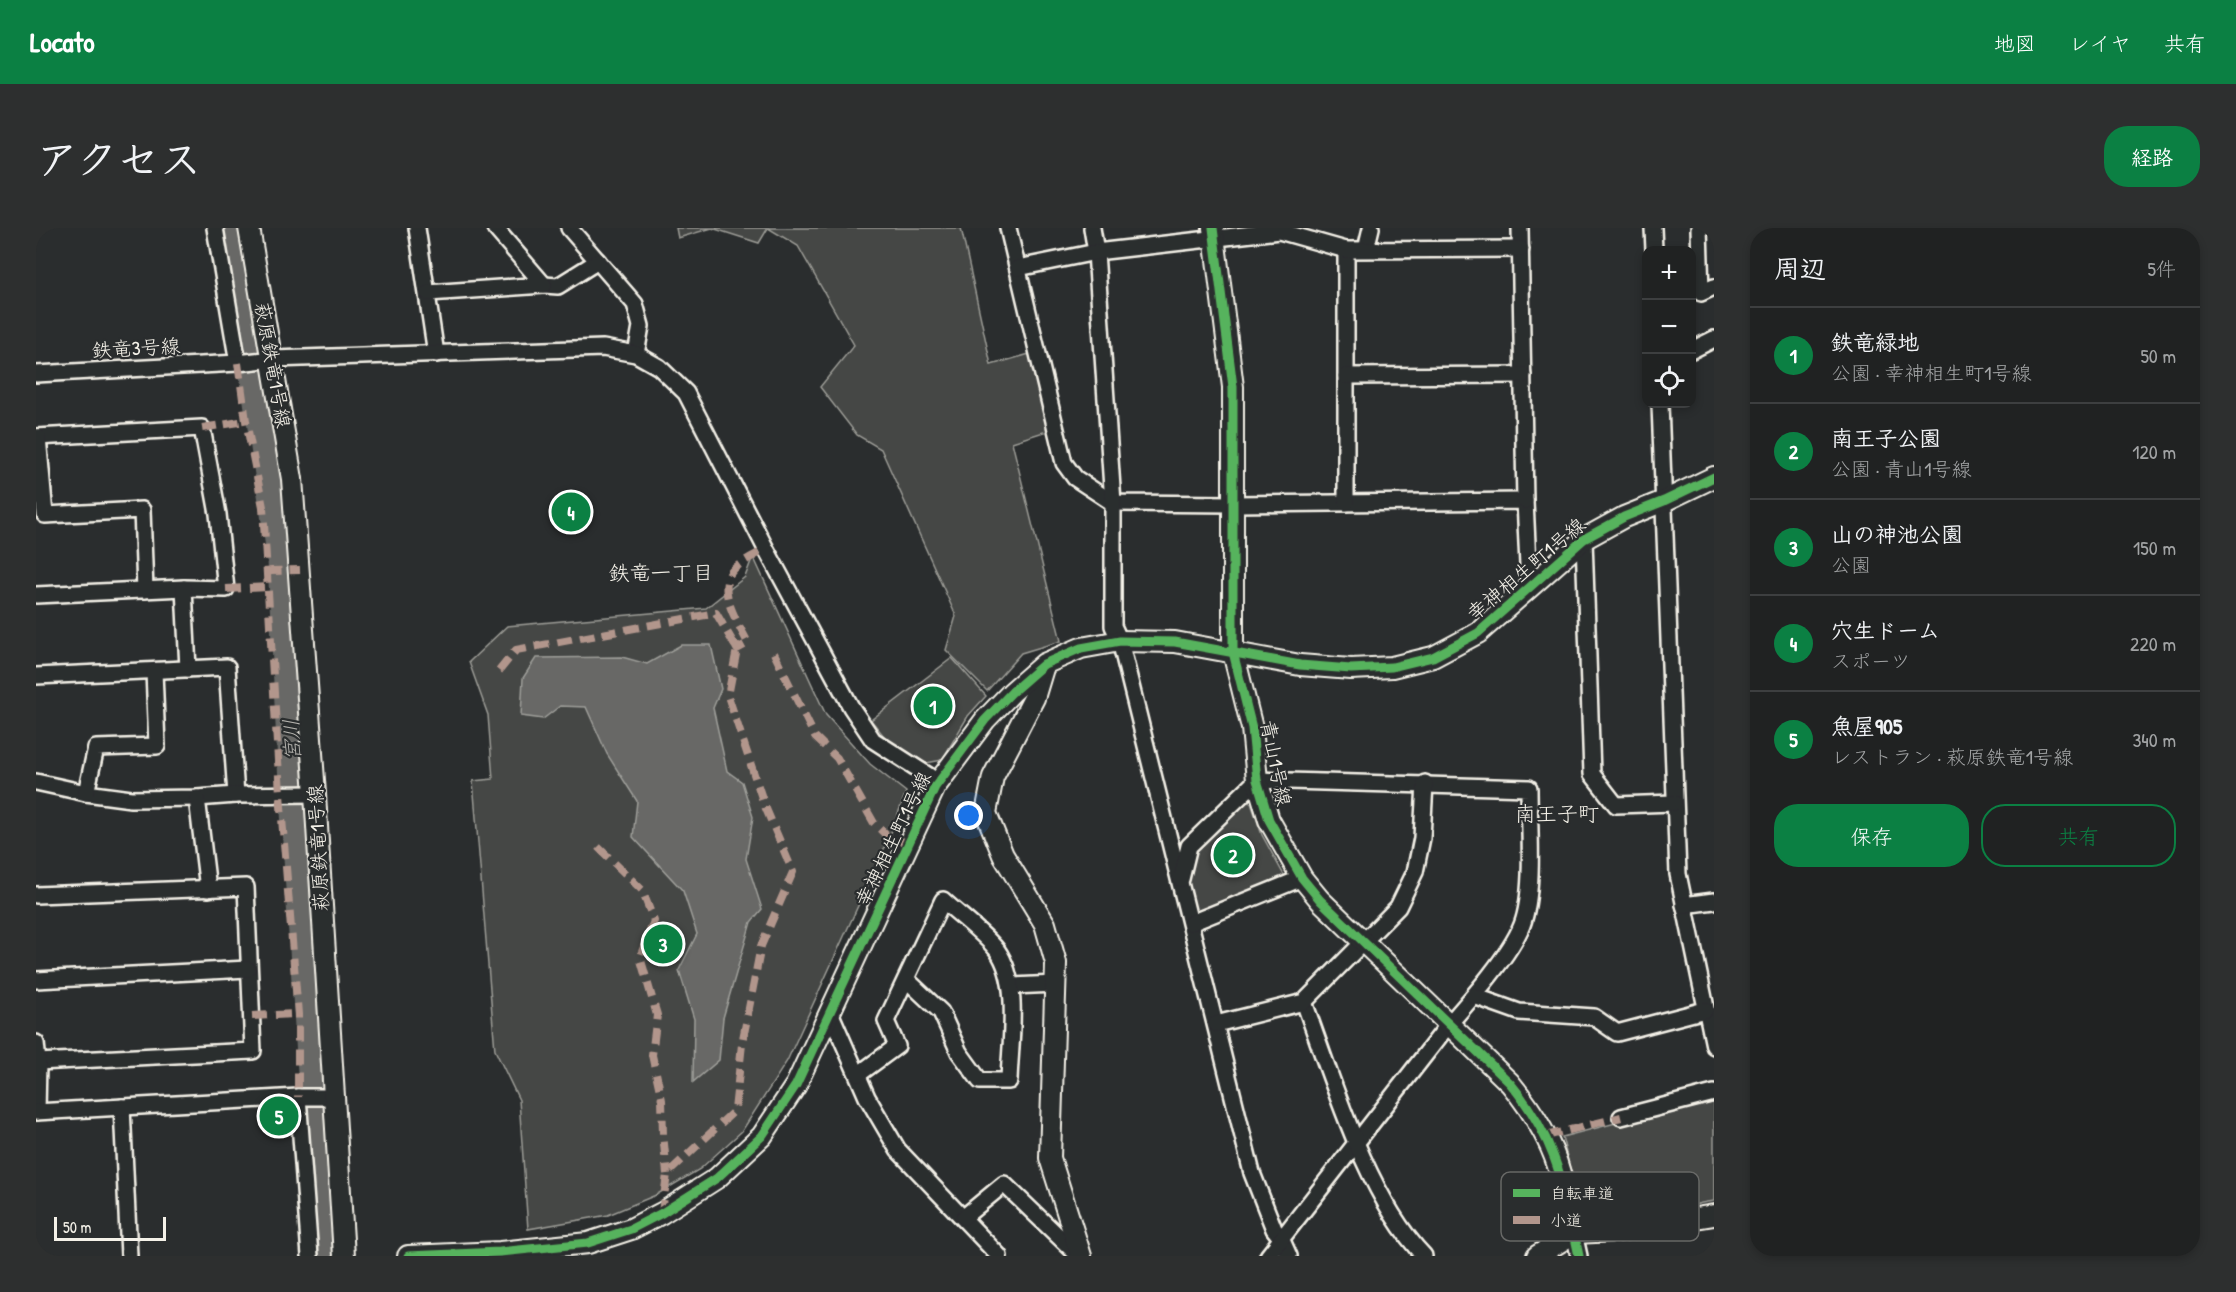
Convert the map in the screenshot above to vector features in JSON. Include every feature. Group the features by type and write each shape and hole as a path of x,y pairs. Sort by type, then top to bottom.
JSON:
{"street":[{"path":"215,228 238,363"},
{"name":"萩原鉄竜1号線","path":"249,228 292,479 329,1097 344,1256"},
{"path":"417,228 436,354"},
{"path":"495,228 544,285"},
{"path":"569,228 635,304 641,326 636,354 659,367 686,393 772,560 851,706 873,740 929,776 935,787"},
{"path":"1008,228 1064,463 1075,478 1113,503 1525,501"},
{"path":"1092,228 1096,252 1113,503 1113,626 1120,642 1252,1173 1289,1256"},
{"path":"1366,249 1371,228"},
{"path":"1520,228 1525,501 1529,586"},
{"path":"1653,228 1654,246"},
{"path":"1699,228 1701,294 1714,287"},
{"path":"1018,268 1096,252 1213,234 1279,229 1346,250 1521,249"},
{"name":"青山1号線","path":"1213,234 1233,387 1233,652 1252,728 1257,780 1269,820 1302,878 1320,900 1510,1083 1532,1112 1546,1136 1560,1172"},
{"path":"1346,250 1346,503"},
{"path":"428,293 558,286 598,261"},
{"path":"1696,348 1714,339"},
{"name":"鉄竜3号線","path":"36,374 273,359 603,348 636,354"},
{"path":"1346,376 1523,375"},
{"path":"1660,408 1678,874 1705,1010 1713,1037"},
{"path":"36,596 184,588 226,589 218,514 202,428 37,437 45,515 142,510 145,590"},
{"name":"幸神相生町1号線","path":"408,1256 500,1252 588,1243 631,1229 662,1213 717,1178 762,1136 796,1085 935,787 985,720 1044,664 1081,648 1120,642 1175,642 1310,666 1352,669 1392,667 1433,657 1478,633 1584,539 1624,517 1714,477"},
{"path":"1584,539 1592,774 1616,805 1674,803"},
{"path":"184,588 188,669"},
{"path":"1044,664 1034,698 993,777 986,813 1003,855 1045,924 1056,963 1050,1158 1080,1256"},
{"path":"36,676 227,667 236,795"},
{"path":"86,793 96,748 157,746 154,671"},
{"path":"1180,882 1189,846 1257,780 1425,783 1528,788 1529,884 1523,923 1514,941 1474,996 1449,1024 1268,1256"},
{"path":"36,782 86,793 131,799 311,794"},
{"path":"1216,1024 1304,1002 1398,907 1415,873 1422,838 1425,783"},
{"path":"197,798 208,889"},
{"path":"1191,923 1302,878"},
{"path":"36,895 246,887 253,1051 38,1062"},
{"path":"859,1074 897,1046 886,1021 943,900 996,949 1007,968 1012,986 1009,1081 980,1081 959,1052 941,1012 906,979"},
{"path":"1684,905 1714,901"},
{"path":"36,981 248,969"},
{"path":"1012,986 1056,984"},
{"path":"1474,996 1519,1012 1594,1017 1617,1033 1705,1010"},
{"path":"1304,1002 1356,1142 1386,1204 1411,1243 1424,1256"},
{"path":"830,1012 859,1074 867,1097 898,1150 999,1256"},
{"path":"36,1042 37,1112 329,1097"},
{"path":"1621,1117 1714,1092"},
{"path":"302,1097 310,1256"},
{"path":"122,1107 129,1256"},
{"path":"964,1217 1004,1184 1080,1256"},
{"path":"1699,1218 1714,1215"},
{"path":"1537,1256 1561,1241"},
{"path":"1576,1241 1579,1256"}],"shaded area":[{"path":"676,228 712,228 678,238"},
{"path":"712,228 768,228 759,243"},
{"path":"768,228 961,228 991,365 1033,353 1050,430 1012,442 1061,641 1021,653 987,691 946,650 956,616 881,449 857,435 820,387 854,345 798,246"},
{"path":"753,556 826,715 870,764 906,792 889,838 787,1061 742,1131 700,1169 656,1195 608,1215 528,1229 519,1100 495,1050 473,781 493,779 488,715 469,662 507,626 706,608 745,577"},
{"path":"681,645 711,645 721,689 713,708 727,771 742,782 753,817 746,859 762,909 751,922 723,1018 719,1060 693,1082 694,1019 679,970 697,934 683,891 633,837 637,801 607,754 586,707 560,706 543,719 521,716 523,678 536,658 622,657 647,664"},
{"path":"952,658 986,696 968,716 942,760 921,764 888,741 871,720"},
{"path":"1244,801 1251,803 1262,835 1286,879 1203,915 1195,912 1189,888 1190,870 1197,848"},
{"path":"1708,1099 1714,1102 1714,1201 1699,1204 1699,1172 1571,1172 1562,1137"}],"waterway":[{"name":"宮川","path":"231,228 281,560 291,765 323,1256"}],"marked path":[{"path":"238,363 246,421 263,507 280,794 298,1014 298,1097"},
{"path":"202,428 246,421"},
{"path":"734,643 737,649 748,643 730,606 726,586 728,577 737,566 766,549"},
{"path":"267,573 300,570"},
{"path":"226,589 268,587"},
{"path":"499,671 516,650 716,613 737,649 728,696 764,804 793,872 761,946 742,1044 735,1110 667,1174 662,1213"},
{"path":"774,653 815,737 837,758 874,823 889,838 909,843"},
{"path":"598,847 642,890 654,921 640,957 657,1015 652,1055 662,1100 667,1174"},
{"path":"252,1016 298,1014"},
{"path":"1546,1136 1621,1117"}],"cycle path":[{"path":"1213,228 1233,387 1233,652 1252,728 1257,780 1269,820 1302,878 1320,900 1510,1083 1526,1104 1549,1144 1558,1172"},
{"path":"408,1256 500,1252 588,1243 631,1229 662,1213 717,1178 762,1136 796,1085 935,787 985,720 1044,664 1081,648 1120,641 1175,642 1300,665 1351,669 1392,667 1433,657 1478,633 1584,539 1624,517 1714,477"},
{"path":"1576,1241 1579,1256"}],"place":[{"name":"穴生ドーム","path":"571,512"},
{"name":"鉄竜緑地","path":"933,706"},
{"name":"南王子公園","path":"1233,855"},
{"name":"山の神池公園","path":"663,944"},
{"name":"魚屋905","path":"279,1116"}],"district":[{"name":"鉄竜一丁目","path":"661,573"},
{"name":"南王子町","path":"1557,814"}]}
